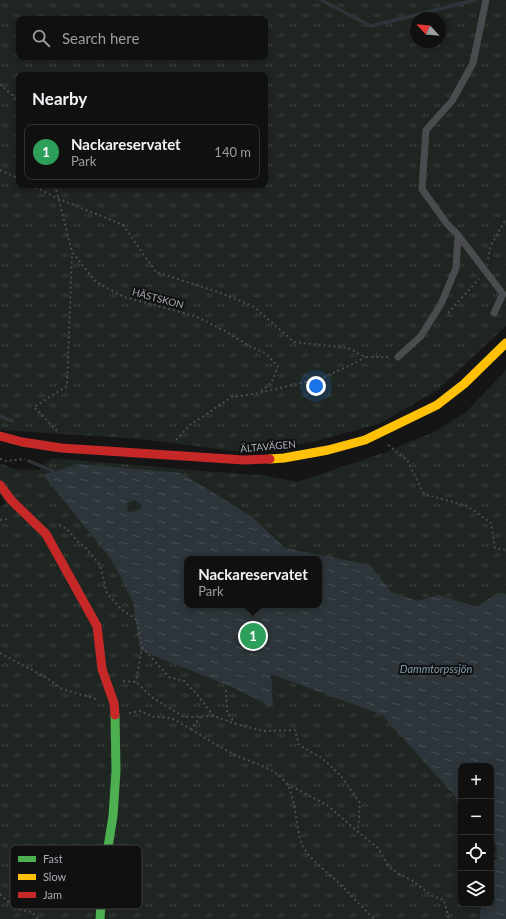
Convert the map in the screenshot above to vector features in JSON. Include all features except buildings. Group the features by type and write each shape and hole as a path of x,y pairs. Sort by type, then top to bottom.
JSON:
{"main road":[{"name":"ÄLTAVÄGEN","path":"0,436 22,442 61,448 244,460 284,458 328,450 365,440 437,405 464,384 506,343"},
{"path":"0,485 11,500 46,534 97,626 102,669 114,703 116,771 113,816 108,845"},
{"path":"100,919 101,909"}],"lane":[{"path":"486,0 473,63 452,101 426,130 422,189 447,224 458,235 503,294 494,313"},
{"path":"398,357 421,336 441,304 456,268 458,235"}],"path":[{"path":"0,84 16,101"},
{"path":"0,170 16,178"},
{"path":"37,188 57,198 123,225 156,272 218,292 253,306 294,342 348,348 365,357 398,357"},
{"name":"HÄSTSKON","path":"55,188 72,252 96,282 124,298 195,316 226,331 249,346 265,353 278,366 272,382 259,394"},
{"path":"486,270 490,247 506,219"},
{"path":"61,448 63,438 34,407 68,386 72,252"},
{"path":"172,444 182,436 190,425 232,397 259,394 322,378 365,357"},
{"path":"387,444 407,460 424,494 467,506 491,523 495,548 506,550"},
{"path":"55,523 67,529 79,543 86,548 100,565 107,594 121,609 137,620 142,647 136,682 153,698 184,717 214,716 236,724 263,731 295,730 299,745 322,758 341,776 360,803 358,832"},
{"path":"142,647 169,677 184,681 214,716"},
{"path":"0,653 47,678 62,689 114,703"},
{"path":"226,690 227,712 236,724"},
{"path":"114,716 140,711 154,717 170,718 233,754 267,768 279,776 287,784 327,805 378,848 389,867 413,881 432,896 444,900 449,919"},
{"path":"191,729 201,716"},
{"path":"287,784 291,794 300,837 304,847 314,859 375,919"},
{"path":"0,894 10,903"},
{"path":"16,909 32,912 38,919"}],"green space":[{"path":"0,0 506,0 506,326 439,389 379,424 312,442 242,452 140,439 0,430"},
{"path":"506,370 506,919 0,919 0,507 6,503 0,494 0,463 13,469 39,470 52,458 261,475 297,482 386,452 434,432 466,412"}],"water":[{"name":"Dammtorpssjön","path":"79,464 181,473 251,516 285,548 370,565 391,592 417,601 439,595 476,607 498,593 506,594 506,919 480,919 481,907 494,907 494,861 498,858 496,844 494,844 494,763 458,763 458,804 454,795 382,715 271,674 273,707 234,688 140,650 133,602 111,559 43,475","holes":["134,500 141,505 141,509 128,513 126,504"]}],"waterway":[{"path":"321,0 371,26 475,0"},
{"path":"0,416 12,421"},
{"path":"29,461 53,471"}],"traffic: fast":[{"path":"108,845 113,816 116,771 115,715"},
{"path":"100,919 101,909"}],"traffic: slow":[{"path":"270,459 328,450 365,440 437,405 464,384 506,343"}],"traffic: jam":[{"path":"0,436 22,442 61,448 244,460 270,459"},
{"path":"0,485 11,500 46,534 97,626 102,669 114,703 115,715"}],"place":[{"name":"Nackareservatet","path":"253,636"}]}
